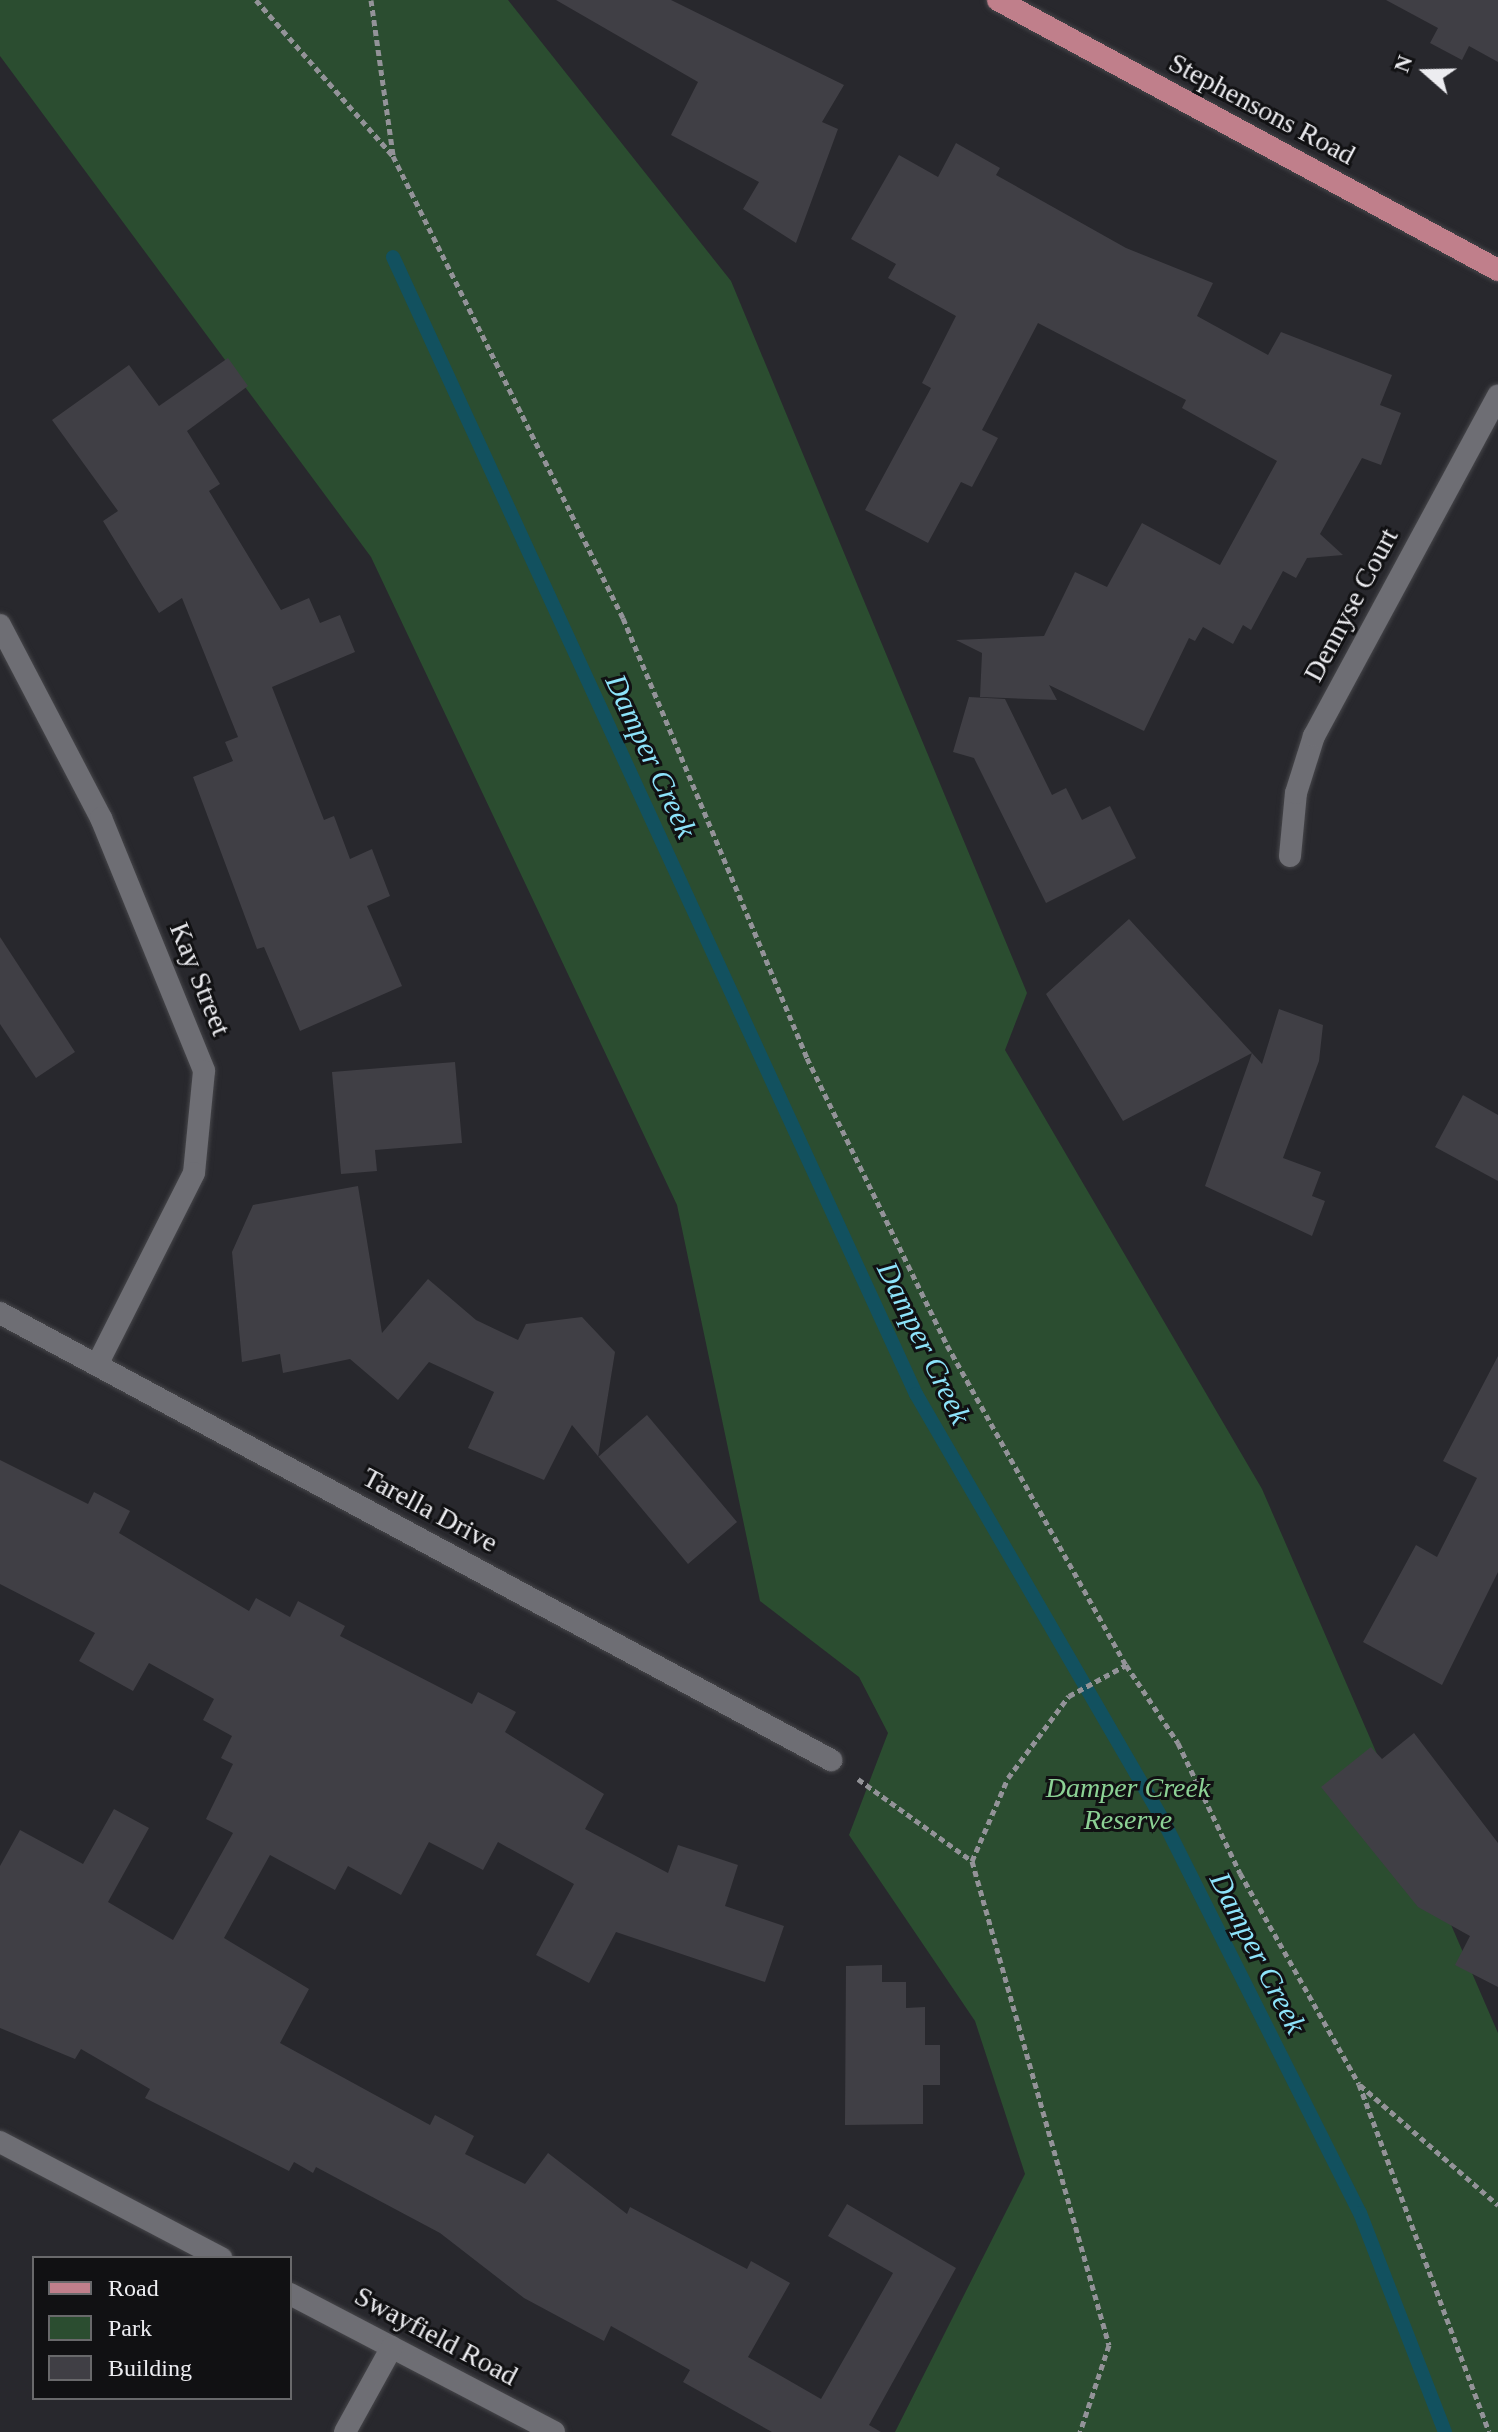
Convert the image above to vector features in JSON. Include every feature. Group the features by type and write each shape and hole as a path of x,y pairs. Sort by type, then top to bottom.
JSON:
{"main road":[{"name":"Stephensons Road","path":"998,0 1498,270"}],"street":[{"name":"Dennyse Court","path":"1290,856 1296,793 1314,736 1498,395"},
{"name":"Kay Street","path":"0,625 101,818 204,1071 194,1173 97,1365"},
{"name":"Tarella Drive","path":"0,1313 831,1760"},
{"path":"0,2142 217,2256"},
{"name":"Swayfield Road","path":"292,2295 554,2432"},
{"path":"345,2432 392,2347"}],"path":[{"path":"256,0 393,156 623,618 842,1130 947,1345 1126,1665 1178,1743 1240,1873 1359,2084 1489,2432"},
{"path":"371,0 393,156"},
{"path":"972,1861 1008,1778 1069,1696 1126,1665"},
{"path":"831,1760 972,1861 1109,2345 1080,2432"},
{"path":"1359,2084 1498,2205"}],"green space":[{"name":"Damper Creek Reserve","path":"0,0 508,0 731,281 1027,993 1005,1050 1262,1489 1498,2033 1498,2432 895,2432 1025,2174 975,2021 849,1835 888,1733 859,1677 760,1601 677,1205 371,557 0,56"}],"building":[{"path":"556,0 671,0 844,85 822,122 838,129 796,243 743,209 759,182 671,135 698,82"},
{"path":"1386,0 1498,0 1498,62 1469,46 1462,60 1430,43 1438,28"},
{"path":"956,143 1000,168 996,175 1126,248 1213,283 1197,316 1268,355 1281,332 1392,375 1380,405 1401,413 1381,465 1362,458 1320,534 1343,555 1307,558 1296,578 1283,571 1251,630 1243,625 1233,644 1203,627 1195,641 1189,638 1144,731 1049,685 1057,700 980,697 982,653 956,640 1044,636 1075,572 1107,587 1142,523 1220,565 1277,461 1182,408 1186,400 1038,323 982,430 998,438 972,487 961,482 928,543 865,510 931,388 922,383 956,316 888,278 896,264 851,239 899,155 938,177"},
{"path":"228,358 248,386 187,431 220,484 209,491 281,610 309,598 320,623 340,615 355,652 272,687 324,820 334,816 350,859 372,849 390,896 367,906 402,986 300,1031 264,947 257,949 193,777 233,761 225,742 238,737 182,598 159,613 103,521 118,511 52,420 129,365 159,406"},
{"path":"969,697 1005,699 1052,795 1066,788 1082,820 1110,806 1136,858 1046,903 974,758 953,752"},
{"path":"1129,919 1252,1053 1123,1121 1046,994"},
{"path":"0,937 75,1052 36,1078 0,1024"},
{"path":"1279,1009 1323,1025 1319,1061 1283,1158 1321,1172 1312,1196 1325,1201 1312,1236 1205,1186 1252,1053 1262,1064"},
{"path":"455,1062 462,1143 375,1150 377,1171 341,1174 332,1072"},
{"path":"1463,1095 1498,1115 1498,1181 1435,1147"},
{"path":"358,1186 382,1333 428,1279 476,1320 518,1340 526,1324 582,1317 615,1352 598,1456 572,1425 544,1480 468,1448 494,1392 429,1362 398,1400 350,1359 283,1373 280,1354 242,1362 232,1252 253,1205"},
{"path":"1498,1356 1498,1572 1442,1685 1363,1642 1416,1545 1437,1557 1477,1478 1443,1461"},
{"path":"647,1415 737,1522 688,1564 598,1457"},
{"path":"0,1460 88,1504 94,1492 130,1511 119,1533 249,1611 256,1598 290,1617 298,1601 345,1626 340,1636 472,1704 478,1692 516,1712 505,1732 604,1794 585,1829 668,1873 678,1845 738,1865 725,1906 784,1926 765,1982 616,1932 589,1983 536,1955 574,1884 498,1842 483,1870 429,1842 401,1895 348,1866 335,1890 270,1855 224,1938 309,1989 280,2043 430,2125 435,2115 474,2136 465,2154 525,2184 548,2153 627,2214 630,2207 747,2269 751,2261 790,2283 748,2357 821,2399 893,2273 828,2236 847,2204 956,2268 869,2425 881,2432 772,2432 683,2382 690,2370 611,2326 604,2341 524,2298 440,2233 316,2167 313,2173 294,2162 289,2171 145,2098 150,2089 81,2049 75,2059 0,2028 0,1866 20,1830 83,1864 114,1809 149,1828 108,1902 173,1940 233,1833 206,1819 233,1764 221,1758 232,1736 203,1720 214,1699 149,1663 133,1691 79,1661 95,1633 0,1584"},
{"path":"1414,1733 1498,1843 1498,1987 1455,1965 1470,1936 1418,1907 1321,1787 1371,1747 1382,1759"},
{"path":"882,1965 882,1982 906,1982 906,2008 925,2007 925,2045 940,2045 940,2085 923,2085 923,2124 845,2125 846,1966"}],"waterway":[{"name":"Damper Creek","path":"393,257 916,1394 1166,1826 1360,2213 1445,2432"}]}
